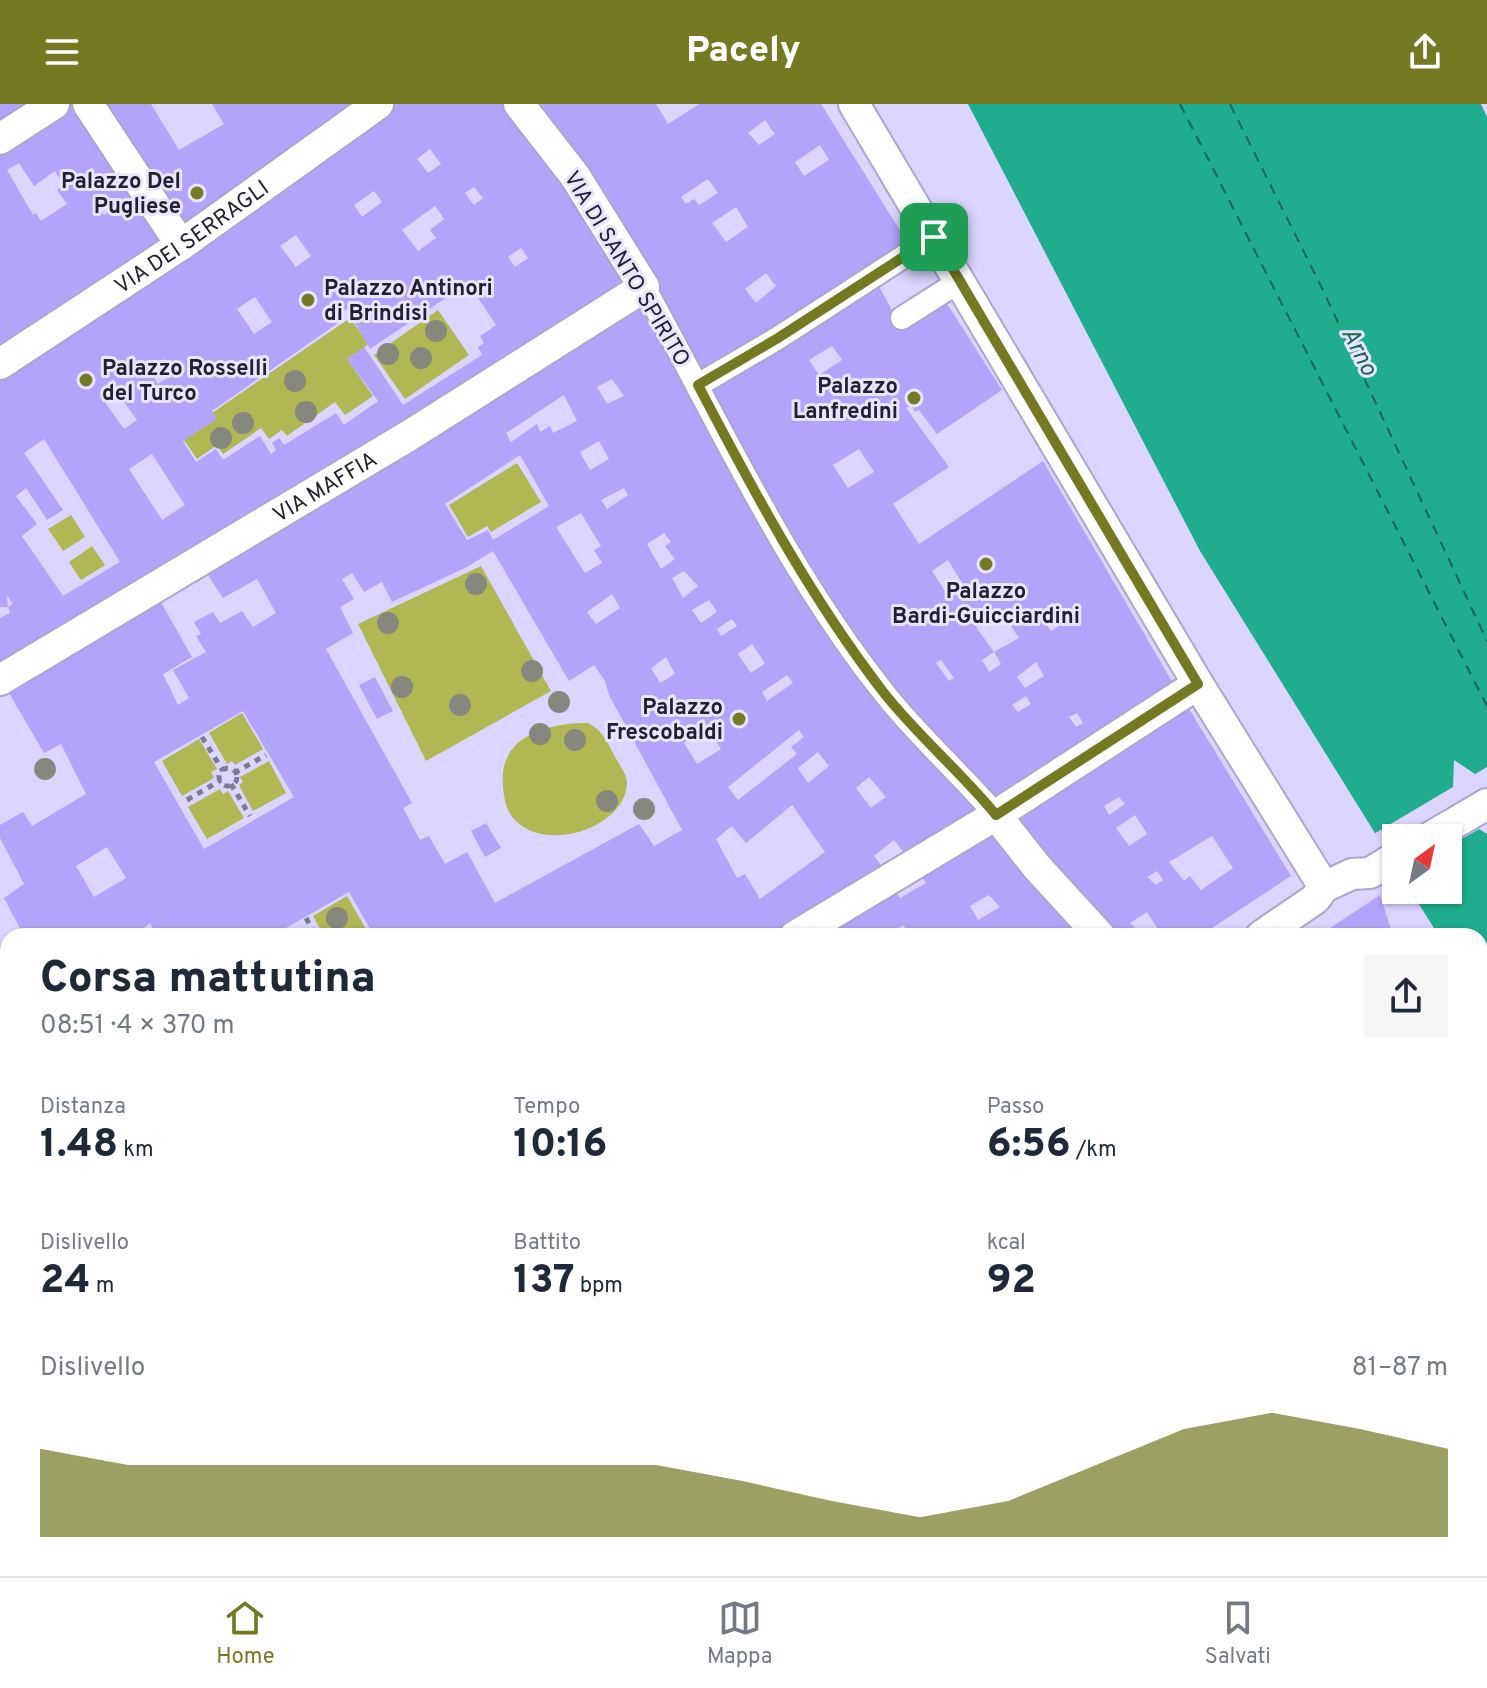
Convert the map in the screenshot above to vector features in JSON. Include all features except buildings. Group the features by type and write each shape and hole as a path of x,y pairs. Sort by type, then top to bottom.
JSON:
{"street":[{"path":"0,139 54,104"},
{"path":"88,104 181,245"},
{"name":"VIA DEI SERRAGLI","path":"0,364 181,245 378,104"},
{"name":"VIA DI SANTO SPIRITO","path":"519,104 575,176 644,287 762,508 843,637 886,696 996,815 1093,928"},
{"path":"854,104 1198,684 1324,887"},
{"path":"698,385 778,338 934,237"},
{"path":"902,318 960,281"},
{"name":"VIA MAFFIA","path":"0,680 410,435 644,287"},
{"path":"808,928 996,815 1198,684"},
{"path":"1453,824 1487,804"},
{"path":"1273,928 1315,899 1324,887 1382,864"}],"path":[{"path":"202,737 223,771"},
{"path":"234,773 266,755"},
{"path":"231,767 234,773 238,780 225,788 218,774 231,767"},
{"path":"187,800 221,780"},
{"path":"231,784 250,816"},
{"path":"306,918 312,928"}],"shaded area":[{"path":"438,310 469,355 405,399 374,355"},
{"path":"350,318 369,344 347,359 373,396 345,415 335,402 287,436 282,430 269,439 261,428 223,454 217,445 197,459 184,440 212,413"},
{"path":"517,463 541,502 491,532 487,526 468,537 449,505"},
{"path":"71,515 85,537 63,551 48,529"},
{"path":"92,546 105,565 81,580 69,562"},
{"path":"481,566 551,691 426,761 358,624"},
{"path":"242,713 263,749 235,765 232,761 227,764 209,733"},
{"path":"588,723 604,736 624,772 627,783 623,799 614,812 583,831 546,835 529,830 515,820 506,804 503,786 508,755 517,744 542,730"},
{"path":"199,739 217,769 211,772 214,778 182,796 162,761"},
{"path":"269,761 286,793 253,811 239,785 243,782 240,777"},
{"path":"220,789 223,794 228,791 244,818 207,839 188,807"},
{"path":"347,896 365,928 320,928 313,916"}],"water":[{"name":"Arno","path":"968,104 1481,104 1487,117 1487,928 1434,928 1419,904 1462,904 1462,824 1382,824 1382,844 1200,551"}],"pier":[{"path":"1454,760 1475,774 1487,767 1487,834 1479,829 1462,839 1462,824 1391,824 1453,787"},
{"path":"1382,829 1382,850 1372,835"}],"ferry route":[{"path":"1180,104 1487,706"},
{"path":"1230,104 1321,286 1487,641"}],"place":[{"name":"Palazzo Del Pugliese","path":"197,193"},
{"name":"Palazzo Antinori di Brindisi","path":"308,300"},
{"name":"Palazzo Rosselli del Turco","path":"86,380"},
{"name":"Palazzo Lanfredini","path":"914,398"},
{"name":"Palazzo Bardi-Guicciardini","path":"986,564"},
{"name":"Palazzo Frescobaldi","path":"739,719"}],"route":[{"path":"934,237 1198,684 996,815 886,696 843,637 762,508 698,385 778,338 934,237"}]}
